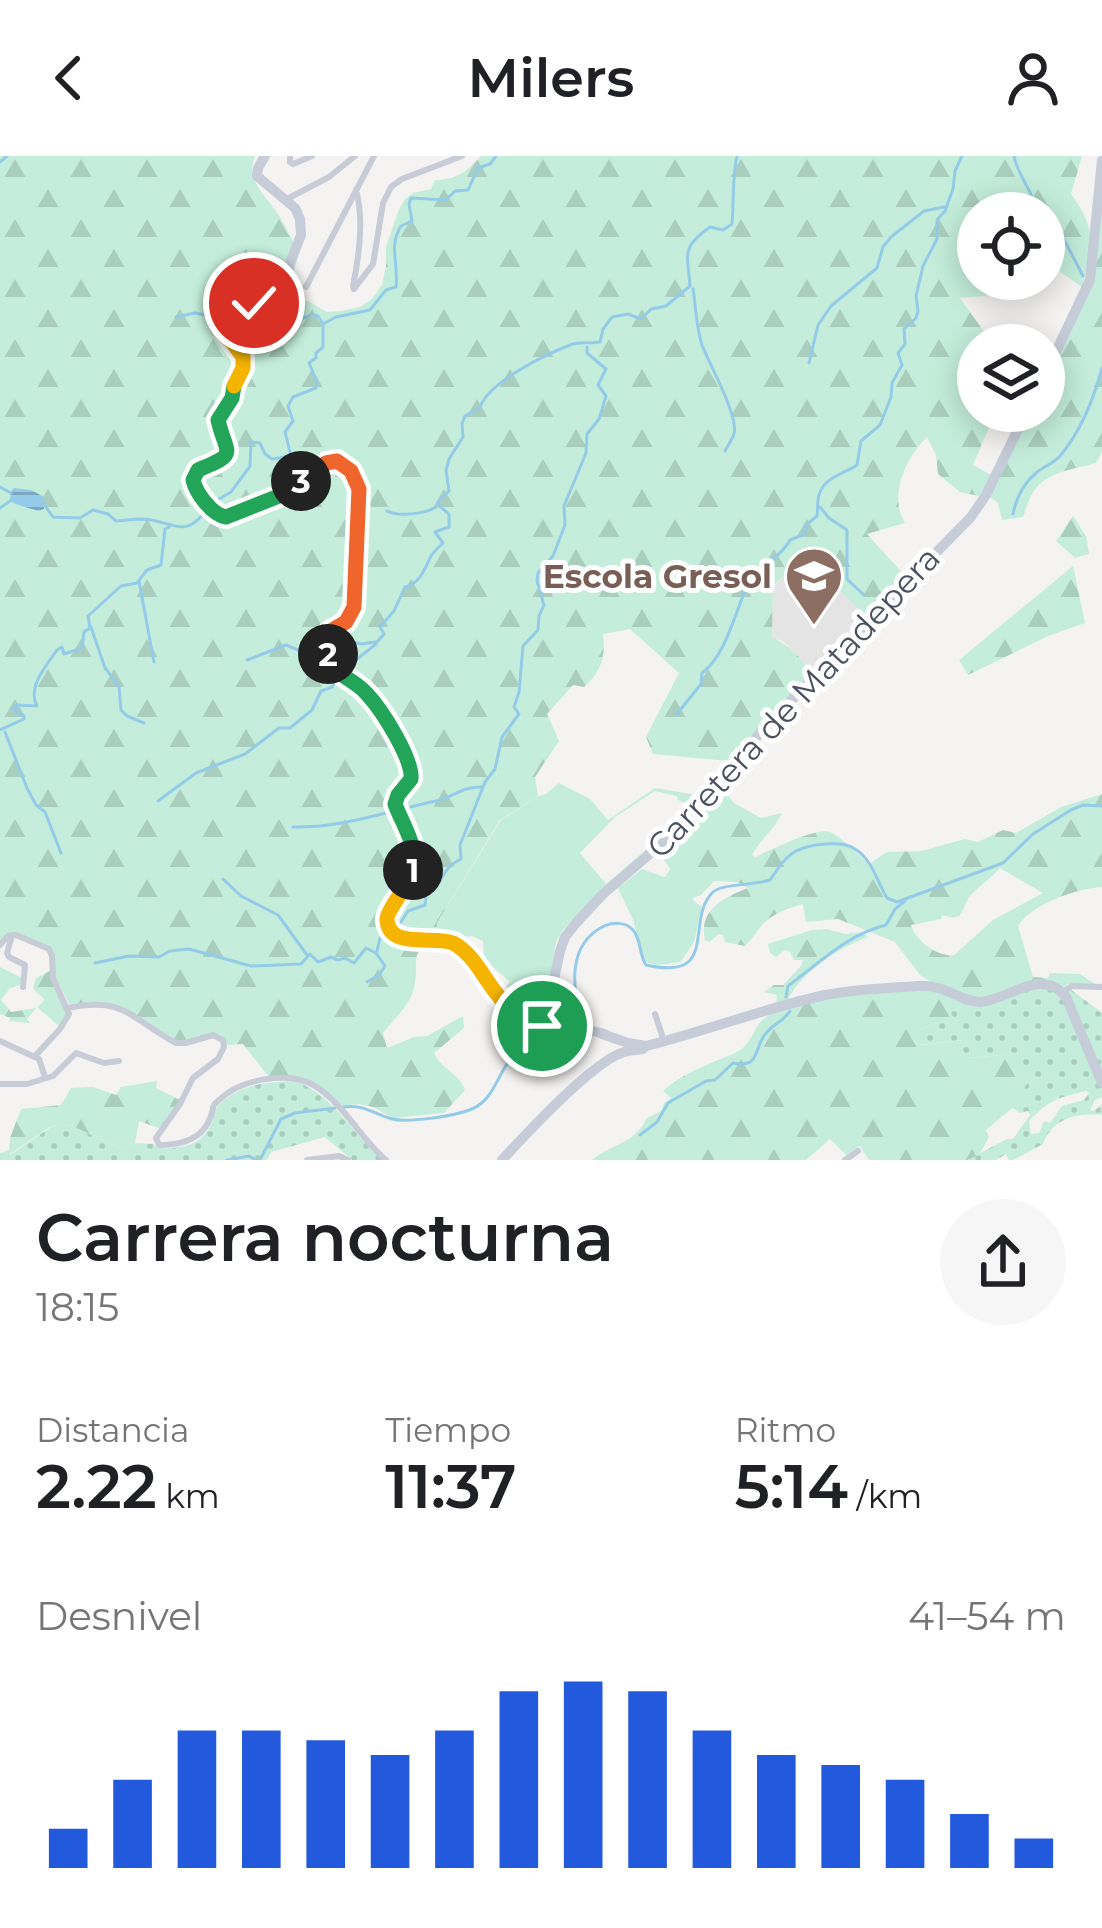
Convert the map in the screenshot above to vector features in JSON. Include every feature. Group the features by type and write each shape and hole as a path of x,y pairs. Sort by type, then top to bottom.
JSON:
{"street":[{"path":"265,156 257,176 286,201 302,232 285,276 254,303 226,318 225,332 242,353 243,365 232,398 218,420 227,452 220,462 198,470 193,480 217,515 232,516 279,496 326,463 347,466 359,489 354,607 351,617 329,632 326,643 331,665 370,698 411,765 411,779 398,795 397,810 411,836 415,860 409,885 388,914 388,925 405,939 455,945 507,1005 608,1036 660,1042"},
{"path":"290,156 293,164 312,156"},
{"path":"286,201 355,156"},
{"path":"306,287 374,156"},
{"path":"356,190 355,289 373,265 383,203 391,187 462,156"},
{"path":"1065,333 1090,280 1102,160"},
{"path":"286,201 296,200 303,192"},
{"name":"Carretera de Matadepera","path":"545,1017 562,944 577,922 659,848 772,720 970,517 1017,432"},
{"path":"13,935 7,953 25,965 23,987"},
{"path":"0,945 13,935 51,951 53,978 69,1013 35,1056"},
{"path":"502,1160 602,1064 629,1048 853,991 927,986 977,1002 1026,985 1053,986 1062,992 1102,1083"},
{"path":"1062,992 1072,986 1102,987"},
{"path":"68,1008 116,1006 176,1043 213,1035 223,1040 215,1063 191,1080 157,1137 159,1145 194,1138 207,1125 218,1100 257,1079 301,1079 325,1093 386,1160"},
{"path":"655,1014 660,1042"},
{"path":"608,1036 629,1048"},
{"path":"602,1064 611,1050 608,1036"},
{"path":"0,1041 35,1056 45,1076"},
{"path":"0,1084 27,1084 57,1074 76,1053 104,1063 119,1061"},
{"path":"845,1160 858,1151"},
{"path":"307,1160 345,1159"}],"shaded area":[{"name":"Escola Gresol","path":"810,562 866,616 811,675 783,641 772,638 773,587 788,572"}],"green space":[{"path":"0,156 255,156 255,181 299,253 281,295 289,302 308,301 327,312 360,307 382,285 386,247 405,199 431,189 435,180 461,174 481,156 1082,156 1071,194 1089,228 1089,260 1082,287 1065,275 1065,192 957,192 957,300 978,324 957,324 957,432 987,432 973,465 991,475 1018,432 1065,432 1065,340 1092,283 1102,194 1102,452 1096,463 1043,481 1023,517 1002,520 993,499 960,492 938,474 927,437 902,477 898,501 905,523 867,534 906,577 866,616 810,563 788,572 773,586 772,637 794,652 811,675 729,761 653,754 646,737 679,673 630,629 603,634 603,657 595,676 584,687 573,685 547,714 559,741 535,777 538,796 500,820 437,923 437,937 430,935 419,951 411,997 383,1033 387,1048 427,1036 463,1016 464,1028 434,1053 465,1090 444,1113 393,1118 373,1107 340,1106 308,1082 268,1076 243,1044 227,1045 221,1035 180,1041 121,1007 69,1004 55,976 54,953 9,933 0,940"},
{"path":"1073,516 1086,536 1089,554 1075,558 1056,541"},
{"path":"1073,566 1085,623 968,675 959,660"},
{"path":"748,754 725,792 734,803 761,818 782,813 752,855 755,857 823,831 838,837 869,864 887,852 922,851 965,839 978,842 1003,830 1016,833 1061,807 1102,794 1102,887 1056,899 1034,910 1018,926 1033,977 1080,974 1098,986 1049,983 979,1000 954,990 947,1008 959,1025 943,1021 920,1030 920,1045 964,1040 960,1046 968,1058 1012,1054 1032,1080 1022,1100 986,1130 989,1137 979,1155 967,1160 869,1160 860,1146 846,1155 830,1139 806,1160 592,1160 630,1138 646,1119 661,1111 671,1098 663,1091 671,1084 742,1049 762,1021 779,1010 845,994 931,982 895,942 838,919 806,922 803,904 772,917 745,946 725,942 719,934 705,940 709,913 722,900 748,888 737,882 714,881 693,898 694,942 680,962 655,965 643,960 634,922 674,886 666,876 670,869 661,848","holes":["1000,868 1043,893 993,920 954,955 928,947 911,925 942,915 958,916 970,896"]},
{"path":"559,783 590,799 608,820 655,788 691,794 696,803 664,840 563,930 556,942 546,999 519,1006 499,993 465,948 437,937 437,923 501,820","holes":["655,791 688,804 663,835 606,884 580,853 615,817","460,931 460,937 483,941 484,959 510,982 502,993 480,965 474,946 465,947 453,939"]},
{"path":"642,869 664,877 674,875 688,897 702,907 694,942 680,962 655,965 643,960 634,922 618,888"},
{"path":"826,929 863,932 868,937 822,962 801,980 788,1000 776,1004 777,995 764,992 783,985 803,960 794,960 785,950 776,957 768,944"},
{"path":"0,967 22,978 1,1000 11,1012 37,1007 27,1019 30,1023 9,1021 0,1014"},
{"path":"50,971 67,1012 59,1026 37,1007 45,1000 33,989 36,978"},
{"path":"1051,989 1063,999 1102,1089 1102,1097 1090,1110 1102,1104 1102,1115 1066,1119 1043,1144 1013,1160 1006,1154 996,1160 967,1160 1013,1139 1030,1115 1011,1107 1022,1100 1012,1054 968,1058 959,1046 962,1040 919,1045 920,1030 943,1021 958,1024 947,1008 952,994","holes":["1089,1093 1084,1100 1062,1106 1050,1123 1044,1121 1039,1133 1031,1134 1029,1121 1049,1104"]},
{"path":"1070,989 1102,1013 1102,1073 1068,992"},
{"path":"157,1081 156,1088 180,1100 161,1129 139,1121 135,1143 127,1149 61,1123 10,1154 10,1160 0,1160 0,1153 9,1150 21,1109 61,1105 71,1088 93,1087 116,1095 121,1087"},
{"path":"296,1081 333,1106 383,1160 352,1160 325,1137 271,1152 267,1160 10,1160 10,1155 61,1123 127,1149 135,1143 184,1146 205,1135 216,1108 230,1096 257,1085"}],"water":[{"path":"14,488 44,497 44,509 10,501"}],"waterway":[{"path":"0,162 7,156"},
{"path":"229,323 274,326 293,316 312,314 323,324 370,310 386,290 396,287 395,241 401,226 412,221 411,198 446,200 455,191 468,190 478,168 496,156"},
{"path":"377,642 384,634 380,627 405,587 418,579 443,543 435,532 449,527 449,514 438,502 449,491 446,470 463,437 465,416 519,370 570,345 600,342 612,317 628,314 641,319 690,286 688,253 694,241 710,227 723,230 732,224 737,156"},
{"path":"677,714 723,645 750,583 790,540 805,534 805,526 817,516 822,489 857,465 861,441 880,425 902,365 898,353 905,344 904,329 918,311 916,296 923,266 937,239 937,220 945,211 962,156"},
{"path":"1014,156 1029,192"},
{"path":"809,363 818,325 831,306 877,268 891,237 924,211 944,207"},
{"path":"1065,241 1083,276"},
{"path":"693,289 702,345 734,426 725,451"},
{"path":"176,317 195,313 221,318"},
{"path":"214,502 231,492 250,466 251,442 260,443 272,459 291,456 285,432 293,421 288,406 293,397 316,388 309,363 323,347 323,324"},
{"path":"397,928 408,911 425,905 426,895 461,859 460,845 485,782 495,769 502,737 519,714 514,707 523,646 538,630 544,605 538,573 553,556 565,525 564,506 586,453 587,434 599,419 606,396 598,385 606,369 587,353 587,347"},
{"path":"1013,514 1028,481 1058,458 1074,436 1102,368"},
{"path":"0,487 11,493"},
{"path":"0,508 13,499"},
{"path":"43,503 53,517 80,518 93,510 116,521 146,519 179,527 195,522 208,509"},
{"path":"387,511 412,514 436,507"},
{"path":"820,507 847,530 847,579 864,595"},
{"path":"0,730 24,719 13,709 17,705 37,706 36,685 57,650 62,647 64,654 82,648 84,632 90,628 88,616 121,586 137,583 147,570 161,565 169,527"},
{"path":"139,581 154,662"},
{"path":"91,627 105,668 119,686 121,710 144,723"},
{"path":"332,639 375,642"},
{"path":"247,660 286,645 303,652 323,644"},
{"path":"342,671 376,644"},
{"path":"158,801 196,773 245,754 279,728 290,728 312,710 321,691 332,687 336,679"},
{"path":"5,732 61,853"},
{"path":"293,827 365,818 482,787"},
{"path":"581,1022 575,968 583,944 604,926 619,923 632,929 646,965 684,965 693,957 705,904 713,892 770,880 796,851 834,844 855,849 870,865 887,898 897,902 1003,863 1033,834 1071,810 1102,806"},
{"path":"223,879 241,896 278,915 307,955"},
{"path":"786,997 788,986 846,942 886,925 905,901"},
{"path":"377,951 380,938 390,932"},
{"path":"95,963 189,949 251,966 301,964 310,954 318,962 331,957 354,963 366,948 376,953"},
{"path":"367,982 385,966 376,953"},
{"path":"640,1135 657,1122 668,1103 715,1080 733,1063 753,1060 763,1038 790,1011"},
{"path":"344,1107 407,1120 464,1112 482,1103 523,1048 535,1045 555,1058 573,1059 582,1051 582,1032"},
{"path":"260,1160 281,1119 335,1108"},
{"path":"227,1160 249,1156 256,1160"}],"place":[{"name":"Escola Gresol","path":"814,627"}],"route":[{"path":"254,303 233,309 225,318 225,332 242,353 243,365 232,398 218,420 227,452 220,462 198,470 195,487 215,513 226,517 279,496 331,461 347,466 353,475 359,489 354,607 346,622 329,632 326,646 332,668 370,698 412,769 410,782 395,804 411,836 414,868 387,922 405,939 438,940 460,948 512,1010 542,1026"}]}
